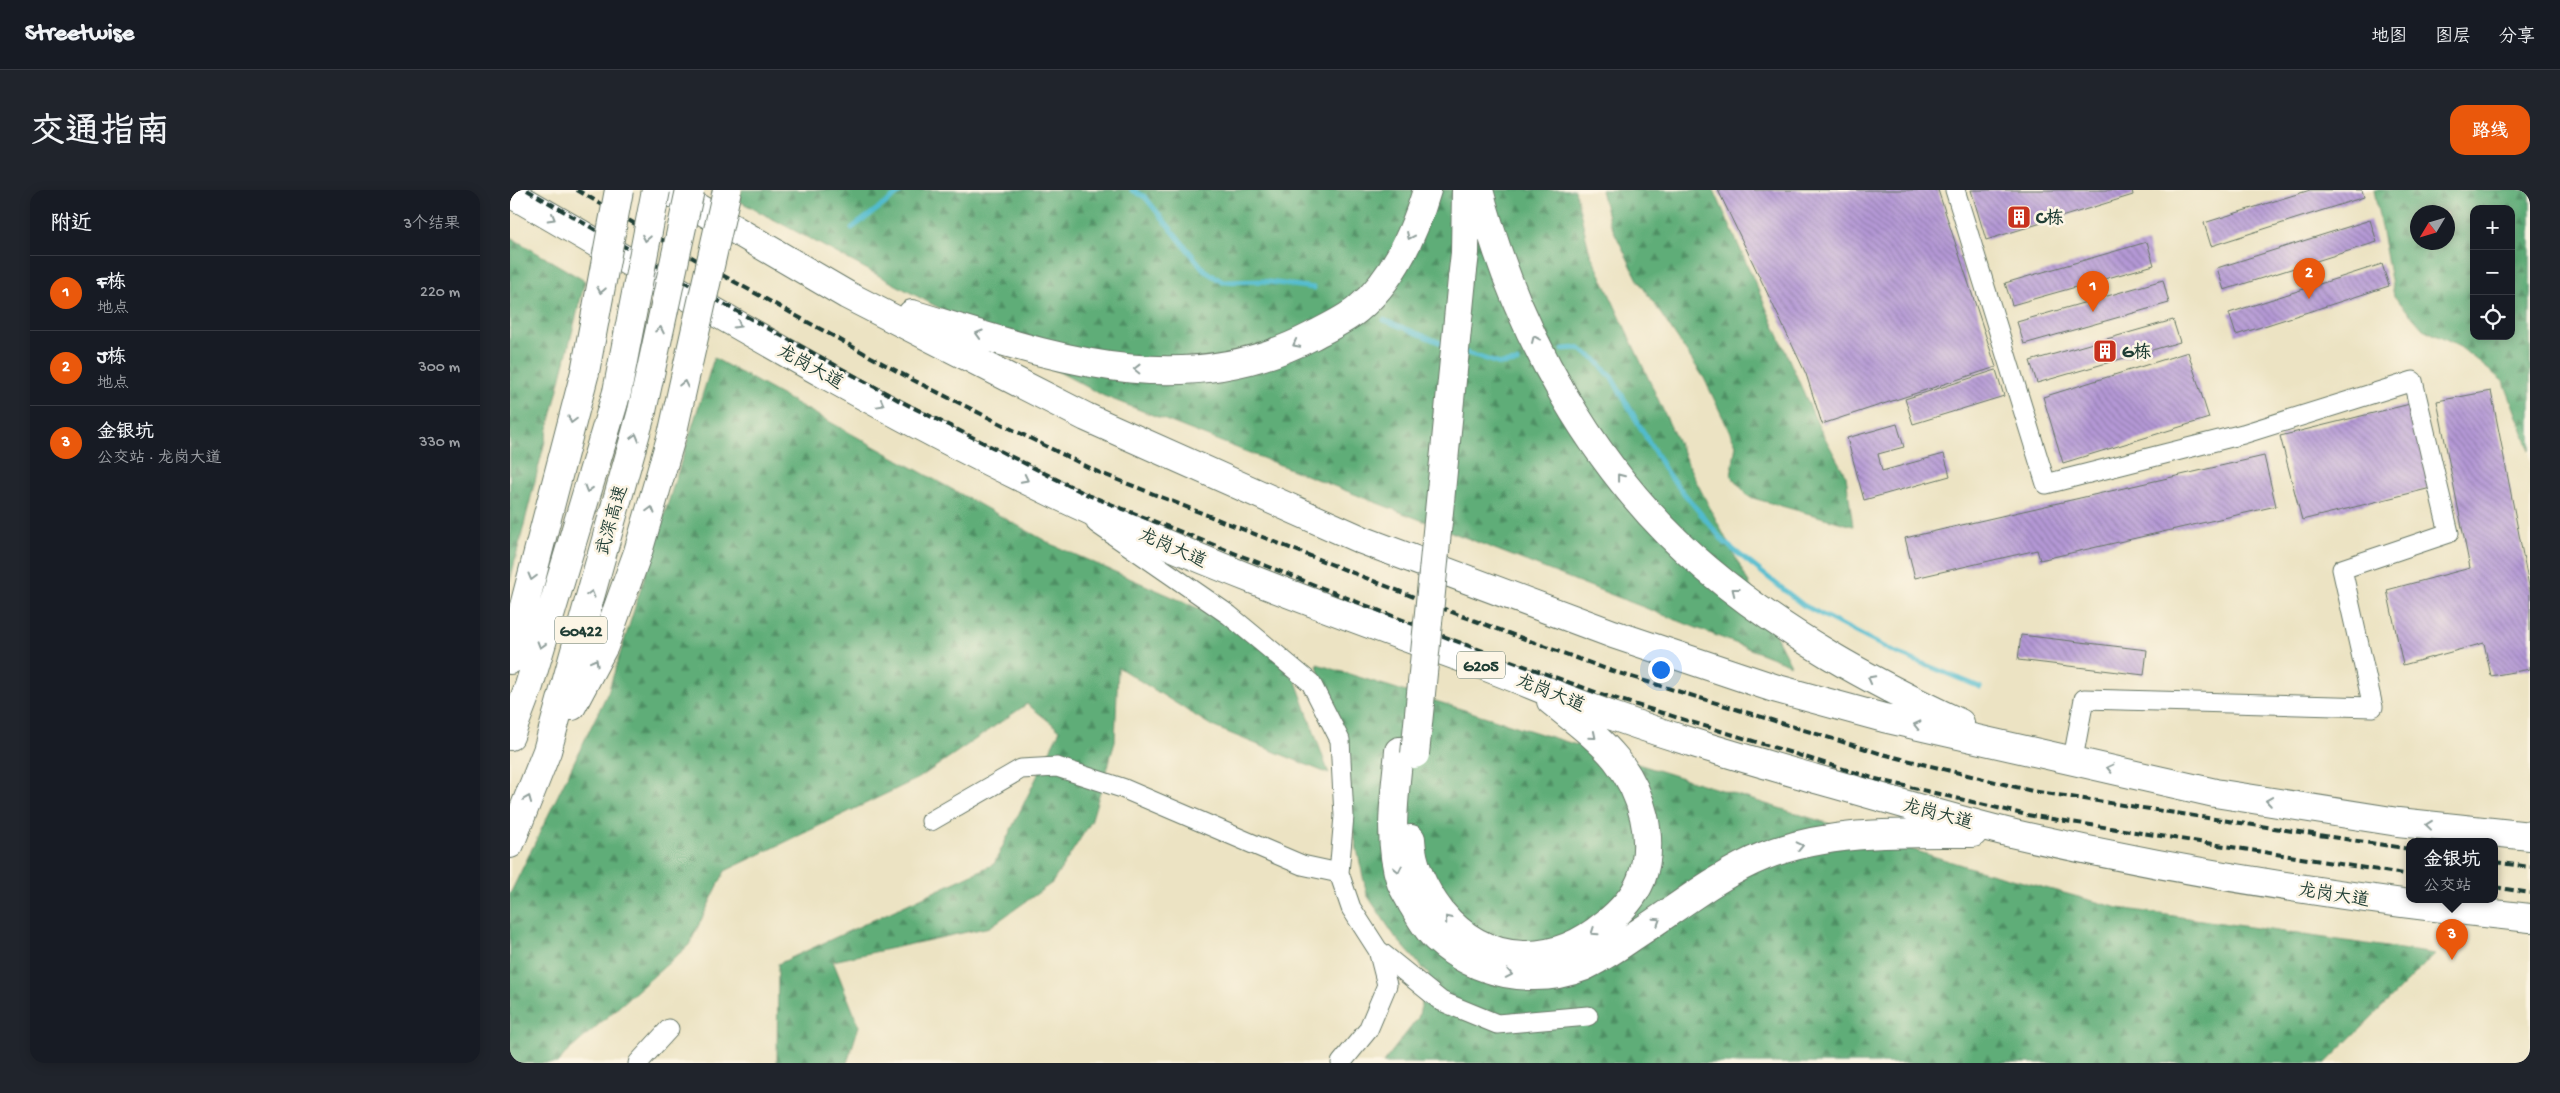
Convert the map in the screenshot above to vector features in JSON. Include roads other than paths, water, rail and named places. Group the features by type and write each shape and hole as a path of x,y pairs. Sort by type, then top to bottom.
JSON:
{"highway":[{"path":"510,660 585,372 619,190"},
{"name":"武深高速","path":"510,736 529,686 616,392 656,190"},
{"path":"667,190 847,295 1086,417 1362,540 1613,634 1774,688 1884,718 2073,759 2215,793 2398,822 2530,836"},
{"name":"武深高速","path":"510,844 547,752 642,411 690,190"},
{"path":"547,752 604,646 638,552 673,432 726,190"},
{"path":"847,295 1065,358 1123,369 1189,371 1242,364 1282,351 1357,310 1388,278 1412,235 1427,190"},
{"path":"1451,190 1454,278 1407,752 1394,811 1394,849 1401,884 1435,938 1461,958 1490,970 1520,976 1556,974 1583,966 1609,952 1735,870 1790,848 1859,836 2010,832"},
{"path":"1454,278 1466,253 1466,190"},
{"path":"1479,190 1490,233 1550,374 1619,476 1663,526 1706,568 1761,611 1816,647 1870,679 2009,746"},
{"name":"龙岗大道","path":"510,193 769,342 911,421 1052,493 1203,560 1324,608 1529,682 1588,708 1755,761 2010,832 2179,869 2395,904 2530,918"},
{"path":"1407,752 1412,849 1420,877 1433,901 1452,925 1472,941 1497,952 1525,956 1552,952 1575,944 1596,932 1628,901 1640,882 1647,858 1647,834 1642,807 1633,786 1617,760 1600,742 1529,682"}],"street":[{"path":"1955,190 2046,484 2243,434 2413,380 2448,534 2342,569 2373,707 2084,700 2073,759"},
{"path":"1052,493 1229,615 1311,683 1340,740 1344,816 1339,873 1351,908 1378,950 1441,1001 1497,1024 1588,1016"},
{"path":"931,821 1021,768 1057,767 1122,788 1302,865 1339,873"},
{"path":"1341,1063 1368,1030 1387,985 1378,950"},
{"path":"638,1063 669,1029"}],"waterway":[{"path":"852,228 903,190"},
{"path":"1132,190 1145,197 1205,271 1223,282 1262,281 1314,288"},
{"path":"1384,320 1446,345"},
{"path":"1563,349 1578,348 1595,359 1612,378 1667,473 1725,543 1803,605 1894,652 1980,687"},
{"path":"1464,352 1500,364 1517,362"}],"railway":[{"path":"527,190 711,297 902,402 1088,495 1453,640 1601,694 1876,779 2027,815 2406,874"},
{"path":"577,190 724,276 913,380 1098,472 1462,616 1609,670 1882,754 2032,791 2406,848"},
{"path":"2498,863 2530,867"},
{"path":"2498,888 2530,893"}],"place":[{"name":"C栋","path":"2019,217"},
{"name":"J栋","path":"2309,299"},
{"name":"F栋","path":"2093,312"},
{"name":"G栋","path":"2105,351"},
{"name":"金银坑","path":"2452,960"}]}
